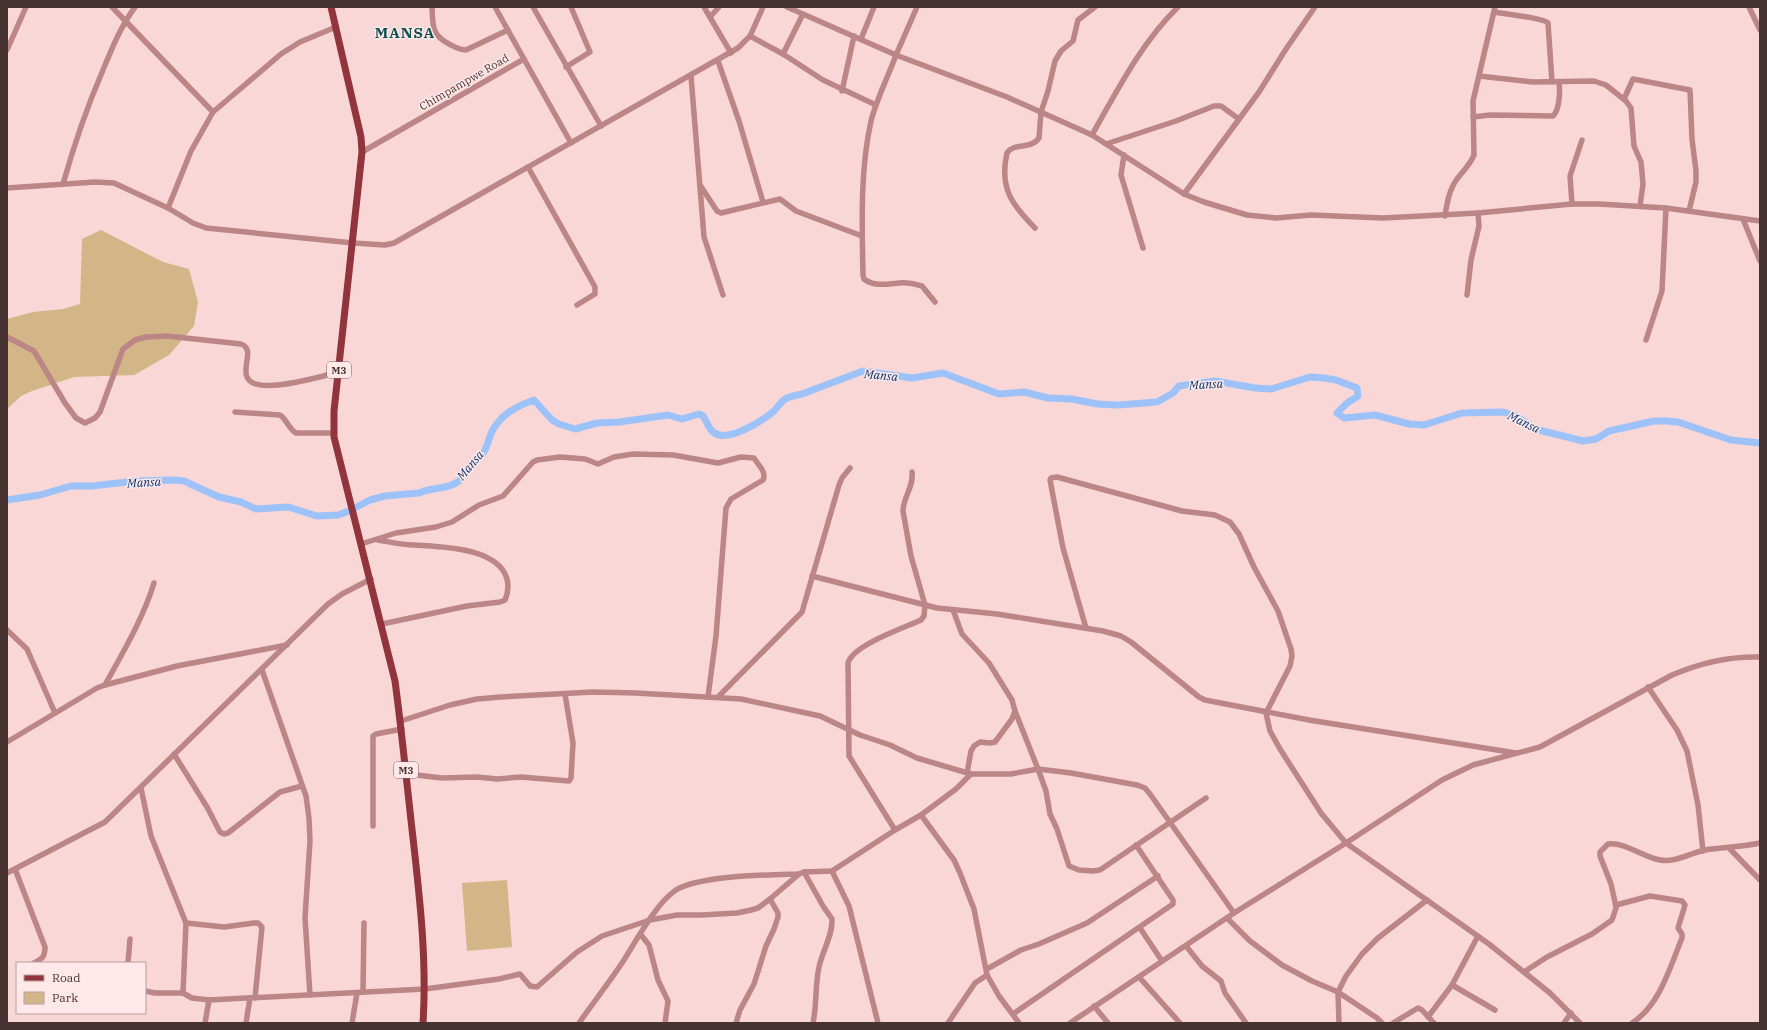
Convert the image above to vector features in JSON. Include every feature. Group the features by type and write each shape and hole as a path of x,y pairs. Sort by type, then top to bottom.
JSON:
{"main road":[{"name":"M3","path":"331,7 361,136 362,152 334,411 334,433 348,495 382,624 401,721 422,923 425,989 423,1023"}],"street":[{"path":"7,50 26,7"},
{"path":"112,7 213,112"},
{"path":"63,184 73,148 90,101 125,20 135,7"},
{"path":"432,7 435,34 439,39 460,50 466,50 508,30"},
{"name":"Chimpampwe Road","path":"362,152 524,59 495,7"},
{"path":"533,7 601,126"},
{"path":"566,67 590,52 570,7"},
{"path":"704,7 731,53"},
{"path":"710,17 718,7"},
{"path":"7,188 95,182 114,183 168,208 193,223 206,228 375,245 394,243 731,53 750,36 763,7"},
{"path":"787,7 797,9 803,14 896,55 1007,96 1092,135 1184,194 1204,202 1247,215 1276,218 1310,215 1383,218 1445,216 1572,204 1666,208 1760,221"},
{"path":"861,39 874,7"},
{"path":"917,7 876,105 865,153 862,236 863,275 864,279 868,282 886,285 903,283 922,286 935,302"},
{"path":"1035,228 1011,202 1006,185 1006,153 1013,148 1032,144 1039,138 1041,112 1055,61 1061,51 1073,41 1078,20 1095,7"},
{"path":"1092,135 1127,73 1151,38 1178,7"},
{"path":"1184,194 1259,92 1315,7"},
{"path":"1749,7 1760,30"},
{"path":"1445,216 1451,191 1458,179 1472,162 1474,155 1472,117 1473,101 1495,9 1541,19 1548,23 1552,82"},
{"path":"782,54 803,14"},
{"path":"168,208 191,151 213,112 281,54 300,42 336,27"},
{"path":"750,36 842,91 876,105"},
{"path":"842,91 854,36"},
{"path":"524,59 571,143"},
{"path":"718,60 739,121 762,202"},
{"path":"691,76 704,237 722,296"},
{"path":"1479,76 1533,82 1599,82 1624,99 1631,108 1634,146 1641,162 1643,184 1640,206"},
{"path":"1624,99 1633,79 1690,90 1692,140 1696,182 1689,211"},
{"path":"1472,117 1490,115 1553,116 1556,112 1560,92 1559,82"},
{"path":"1106,144 1176,121 1214,106 1221,106 1239,119"},
{"path":"1572,204 1570,176 1582,140"},
{"path":"1124,155 1121,175 1143,248"},
{"path":"528,167 596,287 595,294 577,305"},
{"path":"699,184 714,207 721,213 762,202 780,199 796,210 862,236"},
{"path":"1646,340 1662,291 1666,208"},
{"path":"1467,295 1471,260 1479,226 1478,214"},
{"path":"1743,219 1760,261"},
{"path":"7,337 34,351 65,403 76,418 85,423 95,418 100,412 123,349 135,340 146,337 167,336 241,344 246,346 248,350 245,371 247,378 251,383 257,386 279,385 338,372"},
{"path":"234,412 280,415 285,418 292,431 296,433 334,433"},
{"path":"361,544 396,532 436,527 452,522 479,505 503,496 533,462 546,458 560,457 585,459 598,464 614,457 633,454 673,455 718,463 741,456 754,458 764,472 765,476 763,480 731,499 726,508 717,628 708,697"},
{"path":"718,697 802,612 806,604 812,576 839,485 842,478 850,468"},
{"path":"895,830 851,762 849,756 848,663 850,658 878,639 921,620 924,616 925,605 911,556 903,511 903,505 912,484 912,472"},
{"path":"1086,628 1063,548 1050,480 1051,478 1057,476 1182,511 1215,515 1225,518 1239,534 1254,567 1278,611 1291,649 1292,656 1290,666 1266,713 1270,731 1321,812 1346,843 1478,936 1524,972 1572,1013 1580,1023"},
{"path":"376,539 405,544 433,546 479,554 493,560 501,566 508,586 508,594 505,600 500,602 473,605 382,624"},
{"path":"812,576 925,605 953,610 997,614 1086,628 1121,636 1131,642 1199,697 1227,705 1266,713 1518,753"},
{"path":"8,871 15,870 105,822 328,604 342,594 371,579"},
{"path":"105,685 150,598 154,583"},
{"path":"953,610 962,634 993,669 1012,700 1046,791 1050,814 1057,829 1069,866 1079,870 1100,870 1206,798"},
{"path":"7,630 26,649 55,713"},
{"path":"7,742 97,688 105,685 178,666 287,645"},
{"path":"1070,1023 1234,913 1346,843 1442,780 1473,765 1549,743 1648,687 1694,666 1721,659 1760,657"},
{"path":"262,670 302,786 309,818 310,841 305,918 310,995"},
{"path":"1648,687 1677,730 1687,751 1698,805 1703,850"},
{"path":"401,721 450,705 476,699 565,694 636,693 718,697 754,701 820,716 849,730 890,744 917,758 969,774 1011,774 1038,769 1071,773 1137,785 1145,788 1150,794 1234,913"},
{"path":"407,774 442,778 477,777 497,780 521,777 569,781 571,778 573,743 565,694"},
{"path":"579,1023 650,920 663,903 676,890 692,884 718,879 832,871 895,830 921,816 956,789 969,774 974,746 980,742 995,742 1012,719 1015,710"},
{"path":"373,826 373,736 376,734 402,729"},
{"path":"174,754 207,807 220,832 224,834 228,833 246,820 280,792 302,786"},
{"path":"141,788 151,836 186,923 183,993"},
{"path":"921,816 954,860 968,890 974,909 987,972 999,996 1019,1023"},
{"path":"1524,972 1547,956 1607,925 1612,920 1615,915 1616,905 1611,884 1600,856 1600,852 1608,844 1621,845 1649,858 1662,861 1703,850 1760,843"},
{"path":"1013,1014 1173,904 1173,900 1158,876 1136,845"},
{"path":"1729,848 1760,880"},
{"path":"15,870 44,947 45,954 42,960 37,962"},
{"path":"832,871 849,906 878,1023"},
{"path":"146,991 155,993 183,993 192,998 209,1000 253,998 425,989 492,980 520,974 530,986 537,988 577,952 590,943 616,930 650,920 677,915 738,913 758,908 801,873"},
{"path":"801,873 832,918 825,952 818,967 816,1010 813,1023"},
{"path":"948,1023 975,982 987,972 1021,950 1039,944 1087,923 1158,876"},
{"path":"1616,905 1656,896 1682,901 1685,905 1678,928 1682,934 1682,938 1660,990 1644,1012 1632,1023"},
{"path":"736,1023 740,1010 754,984 766,946 778,917 778,913 770,899"},
{"path":"1339,1023 1338,992 1346,976 1362,954 1378,938 1427,900"},
{"path":"1228,918 1250,941 1282,965 1312,981 1338,992 1377,1018 1382,1023"},
{"path":"352,1023 360,992 364,922"},
{"path":"186,923 224,927 254,923 261,925 262,927 253,998 246,1023"},
{"path":"1140,928 1162,961"},
{"path":"641,935 649,945 658,980 668,1001 666,1023"},
{"path":"1428,1017 1452,985 1478,936"},
{"path":"128,962 130,939"},
{"path":"1186,946 1202,966 1221,981 1225,993 1246,1023"},
{"path":"1139,977 1180,1023"},
{"path":"1452,985 1495,1010"},
{"path":"205,1023 209,1000"},
{"path":"1094,1006 1108,1023"},
{"path":"1393,1023 1418,1008 1422,1010 1434,1023"},
{"path":"1564,1023 1572,1013"}],"green space":[{"path":"101,230 163,262 189,269 198,302 194,326 169,355 134,375 74,377 21,396 7,409 7,319 33,312 63,309 80,304 82,239"},
{"path":"507,880 512,947 467,951 462,883"}],"waterway":[{"name":"Mansa","path":"7,500 40,495 71,486 92,486 136,481 175,480 184,481 219,497 241,502 256,509 288,507 317,516 338,515 370,500 385,496 419,493 455,484 464,476 471,464 483,454 497,423 513,409 534,400 552,420 575,429 597,423 619,422 668,415 682,419 699,414 703,416 713,432 719,435 727,435 744,430 753,425 774,411 781,402 787,398 802,394 863,371 912,378 943,373 999,394 1024,392 1048,398 1072,399 1097,404 1118,405 1157,402 1173,393 1179,386 1215,381 1255,388 1271,389 1310,377 1324,378 1336,380 1357,388 1358,396 1347,403 1337,413 1344,418 1375,415 1409,424 1424,425 1462,413 1503,412 1516,416 1535,429 1583,441 1596,439 1609,431 1654,421 1666,421 1678,422 1731,440 1760,443"}],"district":[{"name":"MANSA","path":"405,32"}]}
